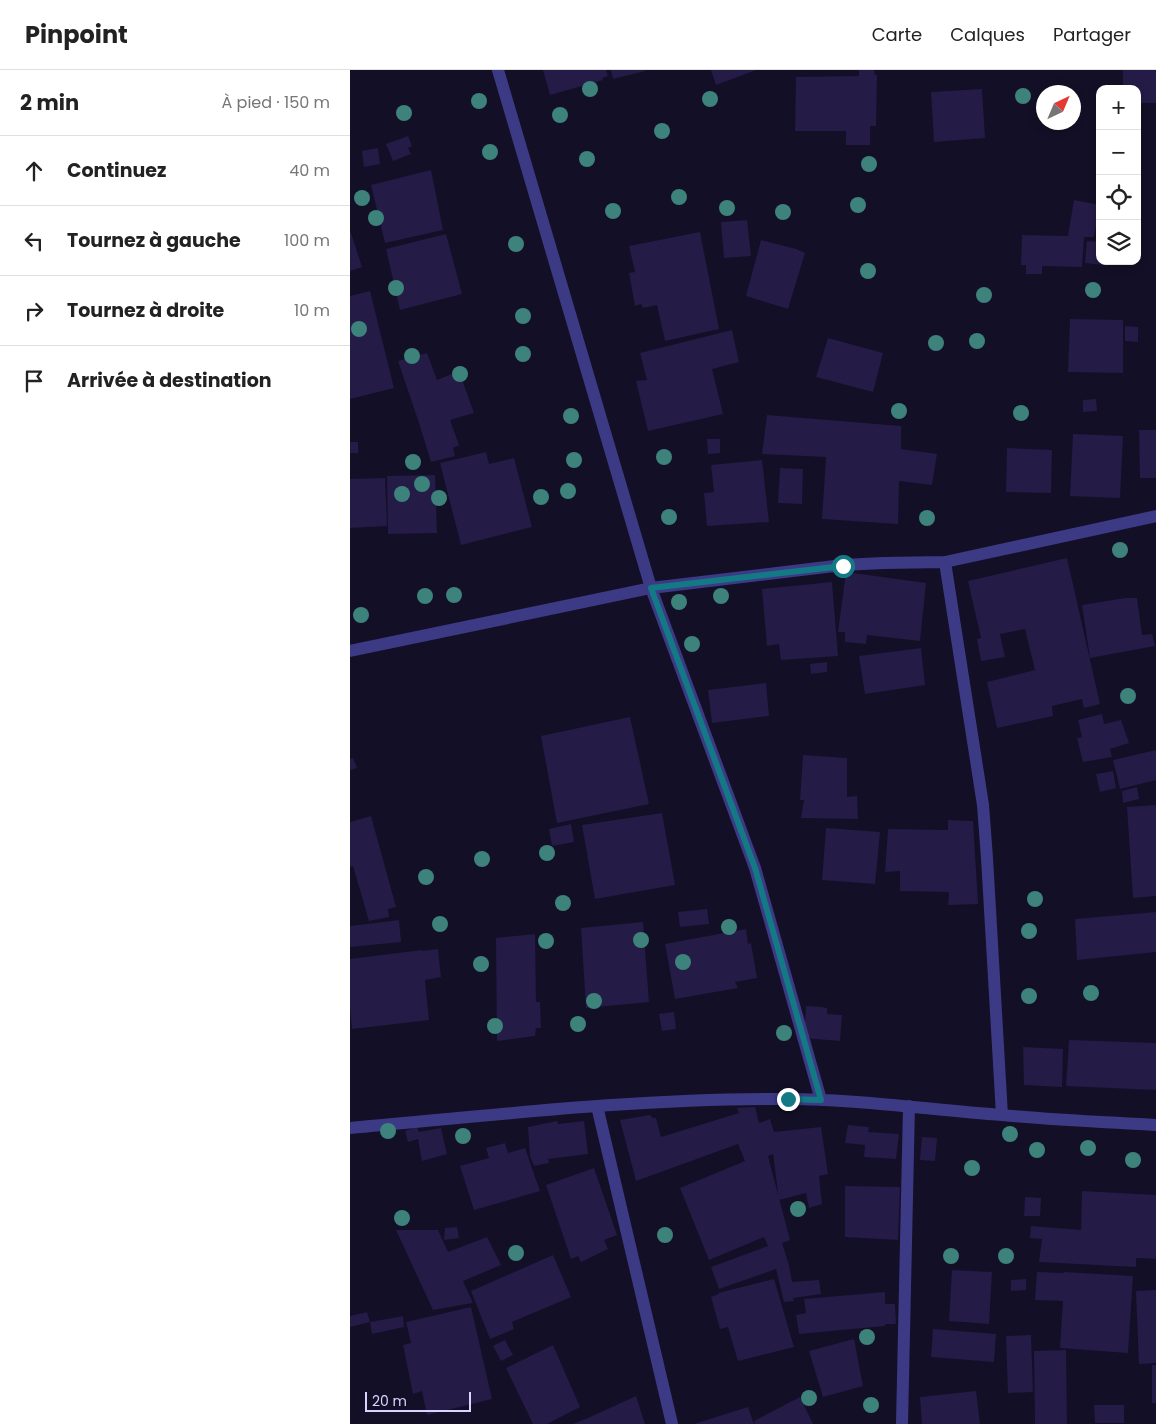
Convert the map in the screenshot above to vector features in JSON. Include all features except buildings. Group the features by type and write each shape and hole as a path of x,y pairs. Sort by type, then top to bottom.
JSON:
{"street":[{"path":"498,70 651,588 755,868 821,1100"},
{"path":"350,651 651,588 843,566 945,562 1156,516"},
{"path":"945,562 983,805 988,858 1002,1115"},
{"path":"350,1128 598,1106 690,1100 788,1099 909,1106 1002,1115 1156,1125"},
{"path":"598,1106 672,1424"},
{"path":"902,1424 909,1106"}],"route":[{"path":"788,1099 821,1100 755,868 651,588 843,566"}]}
